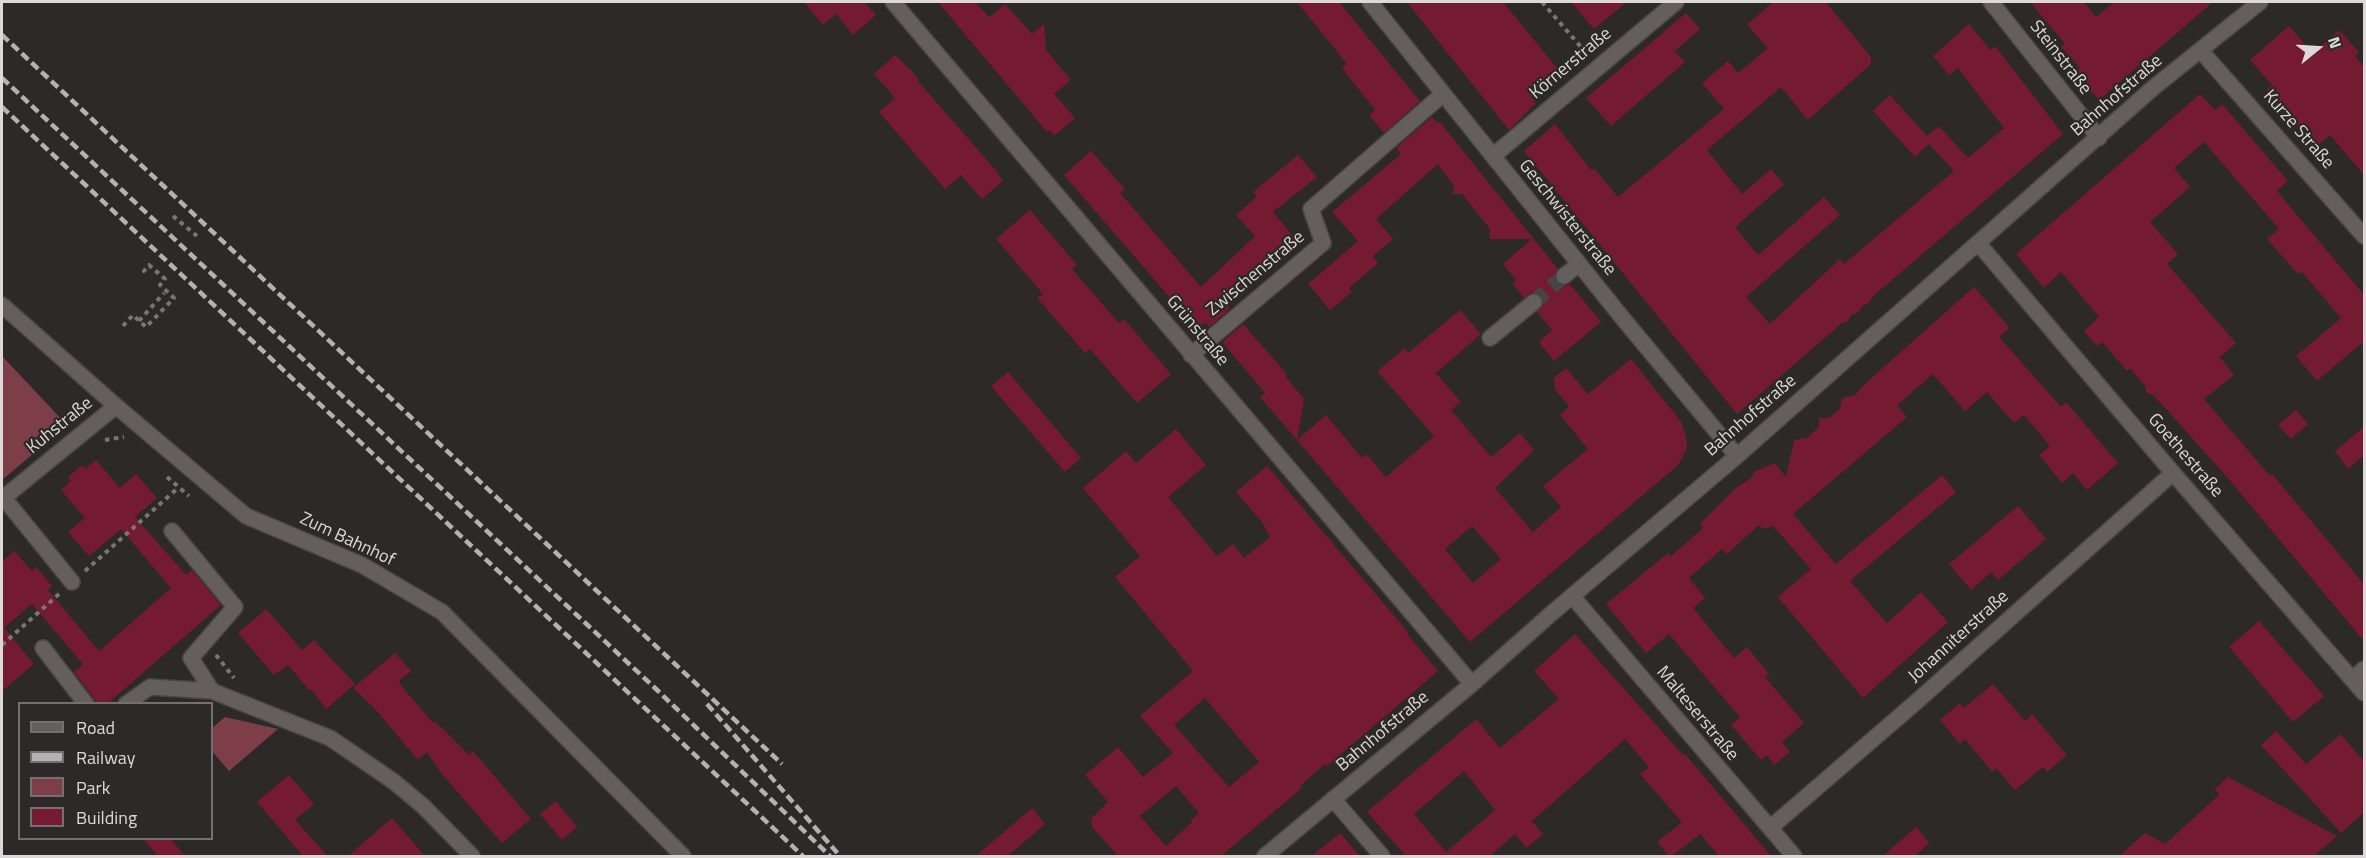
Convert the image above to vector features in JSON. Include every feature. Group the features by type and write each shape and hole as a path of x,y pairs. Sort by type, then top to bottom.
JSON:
{"street":[{"name":"Grünstraße","path":"893,2 1472,684"},
{"name":"Geschwisterstraße","path":"1370,2 1579,264 1737,456"},
{"name":"Körnerstraße","path":"1493,156 1597,66 1676,2"},
{"name":"Steinstraße","path":"1990,2 2099,138"},
{"name":"Bahnhofstraße","path":"1265,856 1472,684 1737,456 2153,88 2260,2"},
{"name":"Kurze Straße","path":"2201,51 2364,236"},
{"name":"Zwischenstraße","path":"1191,355 1323,243 1311,209 1443,94"},
{"name":"Goethestraße","path":"1978,243 2173,473 2359,674 2364,693"},
{"path":"1564,276 1579,264"},
{"path":"1490,338 1534,302"},
{"name":"Zum Bahnhof","path":"2,305 116,406 246,516 362,565 442,612 683,856"},
{"name":"Kuhstraße","path":"2,498 116,406"},
{"name":"Johanniterstraße","path":"1770,828 1915,703 2173,473"},
{"path":"2,498 72,582"},
{"path":"172,531 235,607 191,658 212,691"},
{"name":"Malteserstraße","path":"1572,596 1794,856"},
{"path":"43,648 84,702"},
{"path":"129,702 150,687 212,691 330,738 393,781 423,806 472,856"},
{"path":"1333,799 1382,856"}],"path":[{"path":"1542,2 1597,66"},
{"path":"173,216 196,236"},
{"path":"123,326 133,315 146,327 174,298 160,285 165,279 149,265 144,271 147,274"},
{"path":"139,321 164,293"},
{"path":"99,441 124,437 132,444"},
{"path":"163,473 195,501"},
{"path":"2,645 178,488"}],"green space":[{"path":"2,356 67,425 2,480"},
{"path":"225,717 278,729 229,771 213,752 213,727"}],"building":[{"path":"804,2 864,2 876,15 853,35 836,14 823,25"},
{"path":"938,2 975,2 989,17 1005,4 1032,34 1044,24 1046,50 1071,80 1054,94 1075,118 1054,136 1049,130 1047,132"},
{"path":"1297,2 1339,2 1420,101 1384,133 1369,115 1375,110 1342,68 1347,64"},
{"path":"1407,2 1503,2 1561,73 1531,97 1536,103 1509,130"},
{"path":"1571,2 1627,2 1594,29"},
{"path":"1773,2 1826,2 1871,57 1871,64 1808,120 1781,87 1707,150 1742,194 1771,169 1784,184 1735,227 1758,255 1824,197 1840,215 1746,297 1770,324 1840,259 1844,264 1954,171 1929,144 1915,157 1873,111 1890,95 1927,136 1939,126 1968,158 2004,128 1958,68 1949,75 1933,56 1969,24 1990,50 1995,46 2063,134 1872,297 1859,312 1851,315 1848,321 1842,323 1737,414 1524,151 1555,124 1591,170 1594,168 1618,197 1724,109 1702,83 1728,61 1738,73 1768,48 1747,25"},
{"path":"2030,2 2084,2 2096,17 2114,2 2213,2 2099,100 2075,73 2080,68 2061,47 2065,44"},
{"path":"1686,13 1700,29 1675,51 1685,62 1611,126 1586,98"},
{"path":"2289,26 2313,54 2339,30 2359,52 2355,56 2364,67 2364,175 2330,135 2316,147 2266,90 2272,85 2250,60"},
{"path":"895,55 911,70 999,174 1003,181 982,199 961,175 945,189 879,112 895,98 874,74"},
{"path":"2200,94 2215,110 2222,104 2288,181 2277,191 2364,295 2364,341 2317,381 2296,356 2341,318 2301,271 2298,274 2267,239 2279,229 2204,142 2174,168 2190,187 2150,222 2178,254 2167,264 2236,343 2220,357 2234,375 2204,399 2270,476 2272,474 2364,584 2364,641 2227,477 2153,395 2146,393 2146,387 2130,368 2127,371 2102,342 2097,346 2084,331 2099,317 2061,272 2044,288 2016,254"},
{"path":"1432,117 1437,123 1439,121 1558,269 1554,277 1557,282 1565,286 1570,284 1601,322 1554,361 1539,342 1552,330 1537,312 1543,305 1542,296 1533,292 1524,298 1512,283 1516,280 1503,264 1532,239 1489,239 1490,229 1462,194 1453,194 1454,186 1438,164 1376,219 1393,239 1373,256 1378,263 1349,288 1352,292 1330,310 1308,284 1358,241 1332,212 1401,154 1396,148"},
{"path":"1091,151 1125,189 1120,193 1201,287 1255,236 1236,215 1257,197 1253,192 1298,155 1317,177 1273,212 1298,242 1225,302 1230,309 1209,327 1205,322 1197,329 1064,175"},
{"path":"1030,210 1077,265 1072,269 1119,323 1124,319 1171,374 1137,403 1090,349 1085,353 1037,298 1043,294 996,239"},
{"path":"1974,287 2010,328 1999,337 2061,407 2066,402 2118,463 2087,490 2073,473 2062,483 2039,455 2050,446 2024,415 2014,423 1987,392 1965,411 1933,374 1897,405 1907,417 1793,514 1836,564 1942,475 1956,492 1850,581 1887,623 1921,592 1948,622 1863,698 1778,597 1811,569 1773,526 1763,529 1759,525 1727,554 1722,549 1689,578 1705,598 1693,608 1734,658 1747,647 1769,674 1765,677 1804,723 1782,742 1790,752 1774,765 1767,755 1761,760 1731,725 1740,717 1669,634 1646,653 1606,604 1668,553 1671,556 1703,528 1700,524 1736,488 1751,478 1754,472 1775,463 1786,477 1794,440 1807,438 1819,427 1819,418 1829,418 1840,409 1842,398 1855,395"},
{"path":"1460,310 1481,334 1436,373 1461,402 1451,410 1491,457 1520,433 1534,450 1495,488 1533,532 1561,507 1543,486 1588,449 1560,415 1569,406 1556,391 1553,379 1566,368 1588,394 1631,359 1682,423 1687,442 1686,451 1678,465 1470,642 1297,440 1326,415 1362,458 1366,454 1386,477 1434,436 1377,371 1405,348 1408,353","holes":["1472,526 1501,559 1473,583 1445,549"]},
{"path":"1243,324 1287,374 1285,376 1304,399 1297,440 1260,397 1265,393 1222,342"},
{"path":"1008,372 1081,458 1065,472 991,386"},
{"path":"2296,410 2308,424 2291,439 2278,425"},
{"path":"2364,427 2364,455 2348,469 2335,451"},
{"path":"1176,429 1206,465 1168,497 1217,556 1233,544 1244,558 1270,537 1262,522 1236,492 1267,466 1408,632 1407,634 1438,671 1327,766 1325,764 1300,786 1302,788 1221,856 1118,856 1092,827 1091,819 1108,802 1085,775 1118,747 1143,777 1173,753 1140,716 1193,671 1115,577 1140,556 1083,488 1126,451 1136,463","holes":["1205,698 1259,762 1229,787 1174,725","1176,786 1199,813 1166,846 1140,816"]},
{"path":"96,460 120,488 136,474 157,498 135,517 186,575 192,570 221,605 109,702 96,702 74,672 83,664 32,604 4,628 34,664 2,691 2,562 14,551 32,571 36,567 52,586 48,590 99,651 171,588 121,529 89,556 68,532 85,518 61,490 71,481 68,477 82,465 85,469"},
{"path":"2018,506 2046,539 1998,580 1991,572 1971,590 1949,564"},
{"path":"266,609 302,650 314,640 355,684 326,709 288,665 274,675 238,633"},
{"path":"2259,621 2324,696 2293,722 2229,647"},
{"path":"1575,634 1683,755 1685,754 1771,856 1719,856 1700,834 1669,856 1657,842 1682,822 1640,774 1649,767 1625,739 1532,821 1543,834 1526,848 1515,834 1490,856 1406,856 1367,812 1476,719 1500,748 1559,699 1534,671","holes":["1464,771 1495,810 1446,852 1414,814"]},
{"path":"395,653 411,671 399,681 400,684 433,723 435,721 469,755 473,751 531,819 502,843 441,773 427,752 418,760 376,710 353,688"},
{"path":"1993,684 2025,721 2032,714 2067,755 2047,772 2043,767 2015,790 1996,768 1992,772 1965,739 1960,744 1940,720 1960,703 1964,708"},
{"path":"2276,731 2306,764 2341,734 2364,762 2364,812 2341,833 2261,745"},
{"path":"289,775 314,804 295,820 328,856 303,856 257,802"},
{"path":"2228,777 2337,836 2314,856 2119,856 2145,833 2165,844 2219,795 2215,789"},
{"path":"556,801 577,827 562,840 540,814"},
{"path":"1032,808 1045,824 1008,856 976,856"},
{"path":"392,818 425,856 348,856"},
{"path":"1916,827 1929,843 1915,856 1883,856"},
{"path":"1340,833 1360,856 1312,856"},
{"path":"144,840 172,840 185,856 158,856"}],"tunnel":[{"path":"1534,302 1564,276"}],"railway":[{"path":"2,35 782,764"},
{"path":"2,78 656,689 830,856"},
{"path":"2,107 803,856"},
{"path":"707,704 840,856"}]}
